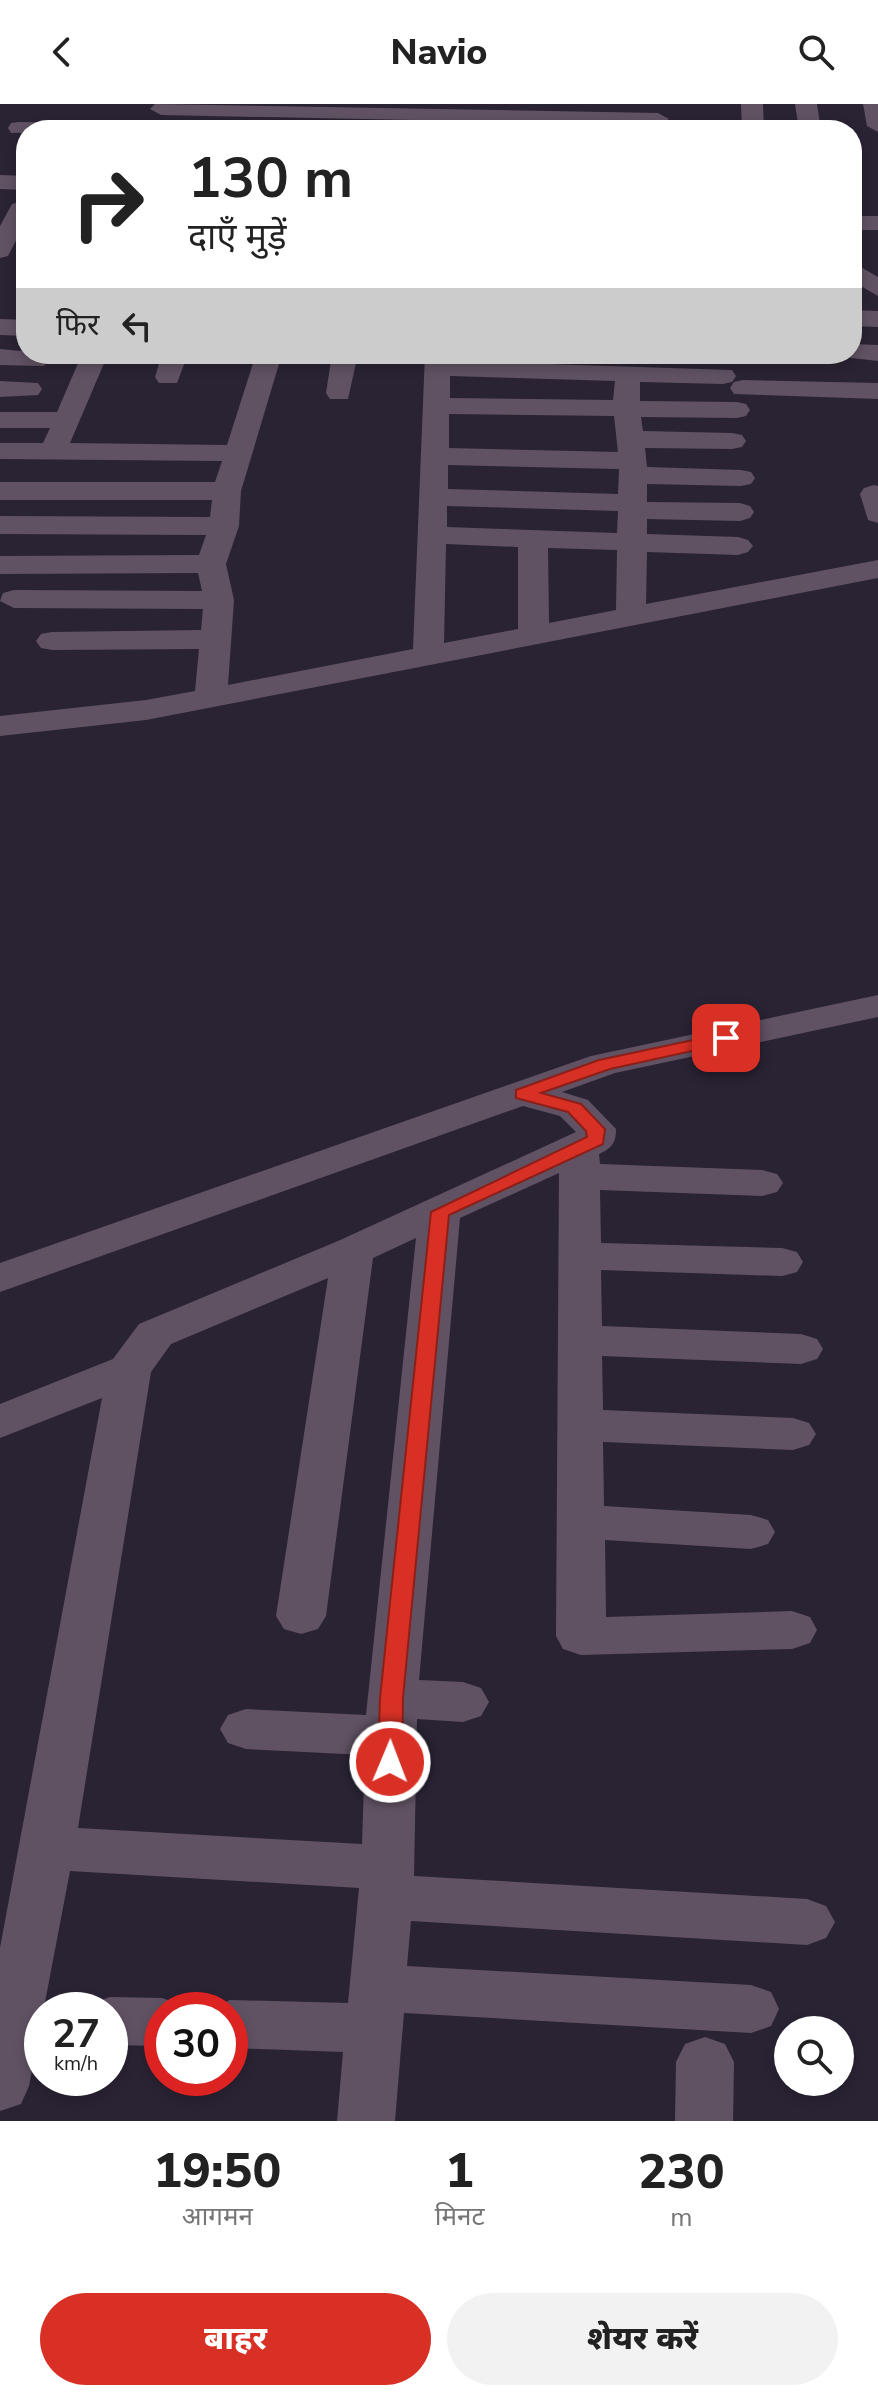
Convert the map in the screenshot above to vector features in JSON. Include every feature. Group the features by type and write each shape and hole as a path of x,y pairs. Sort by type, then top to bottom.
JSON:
{"street":[{"path":"874,104 878,126"},
{"path":"165,120 440,109 662,116"},
{"path":"0,251 15,208"},
{"path":"53,452 91,364"},
{"path":"211,697 219,600 211,564 224,526 227,491 266,364"},
{"path":"339,393 343,364"},
{"path":"428,655 437,364"},
{"path":"631,616 632,477 626,409 627,364 734,391"},
{"path":"0,389 29,389"},
{"path":"435,406 626,409 734,391 878,391"},
{"path":"0,420 66,420"},
{"path":"432,497 632,477 732,441"},
{"path":"0,451 238,453"},
{"path":"433,456 632,477 741,478"},
{"path":"632,477 740,512"},
{"path":"0,491 227,491"},
{"path":"0,525 224,526"},
{"path":"431,535 738,546"},
{"path":"533,538 534,635"},
{"path":"0,565 211,564"},
{"path":"0,726 146,710 878,569"},
{"path":"14,599 219,600"},
{"path":"52,641 216,639"},
{"path":"0,1278 605,1064 878,1006"},
{"path":"523,1094 574,1108 596,1129 596,1140 579,1163 581,1636 792,1630"},
{"path":"0,2086 19,2018 129,1370 155,1334 440,1212 579,1163 762,1183"},
{"path":"366,2121 386,1882 391,1717 440,1212"},
{"path":"301,1616 353,1251"},
{"path":"580,1256 782,1262"},
{"path":"580,1340 801,1349"},
{"path":"0,1422 129,1370"},
{"path":"580,1425 793,1434"},
{"path":"581,1522 751,1532"},
{"path":"246,1729 391,1717 463,1702"},
{"path":"48,1848 807,1922"},
{"path":"248,2022 376,2008 751,2009"},
{"path":"704,2121 705,2062"}],"route":[{"path":"390,1762 392,1698 440,1212 596,1140 596,1129 574,1108 523,1094 605,1064 726,1038"}]}
